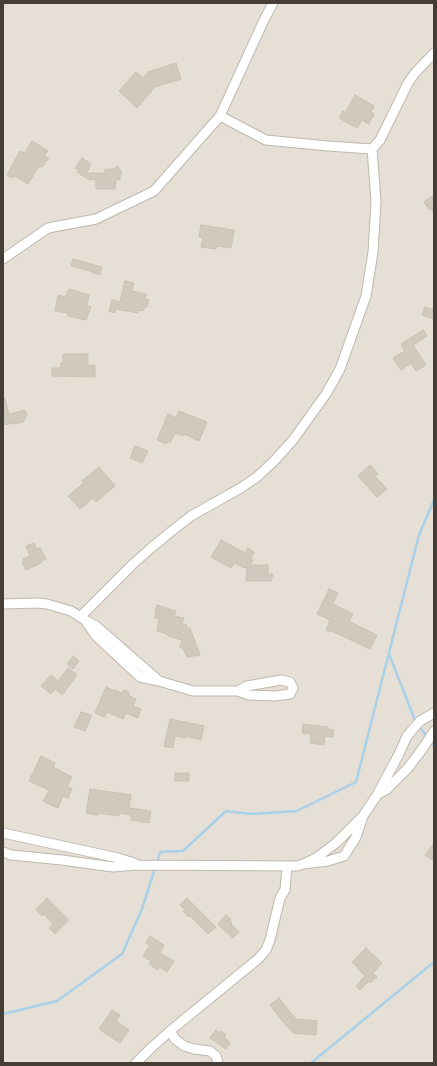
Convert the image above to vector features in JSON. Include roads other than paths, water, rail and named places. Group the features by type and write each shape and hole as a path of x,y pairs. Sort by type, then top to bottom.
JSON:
{"street":[{"path":"3,258 48,228 96,219 154,191 220,116 273,3"},
{"path":"83,618 83,614 133,564 173,530 191,516 257,477 293,440 326,394 340,369 366,296 373,252 376,201 372,149 380,140 408,83 434,53"},
{"path":"220,116 266,140 372,149"},
{"path":"3,604 38,603 71,611 96,626 159,681 193,691 238,691 249,695 274,696 290,694 292,688 290,682 280,680 247,686 238,691"},
{"path":"3,852 11,855 113,867 137,864 297,866 316,858 336,843 363,816 377,795 407,736 420,721 434,713"},
{"path":"377,795 386,790 408,768 434,731"},
{"path":"303,864 328,861 344,856 356,837 363,816"},
{"path":"3,833 118,858 137,864"},
{"path":"136,1063 170,1031 258,959 266,950 270,940 280,898 285,890 287,866"},
{"path":"170,1031 175,1039 184,1046 210,1051 216,1056 218,1063"}],"waterway":[{"path":"157,863 160,852 183,851 226,811 251,814 297,811 356,782 419,535 434,500"},
{"path":"389,654 416,722"},
{"path":"419,726 434,746"},
{"path":"3,1014 57,1001 122,954 142,909 155,868"},
{"path":"311,1063 434,962"}]}
